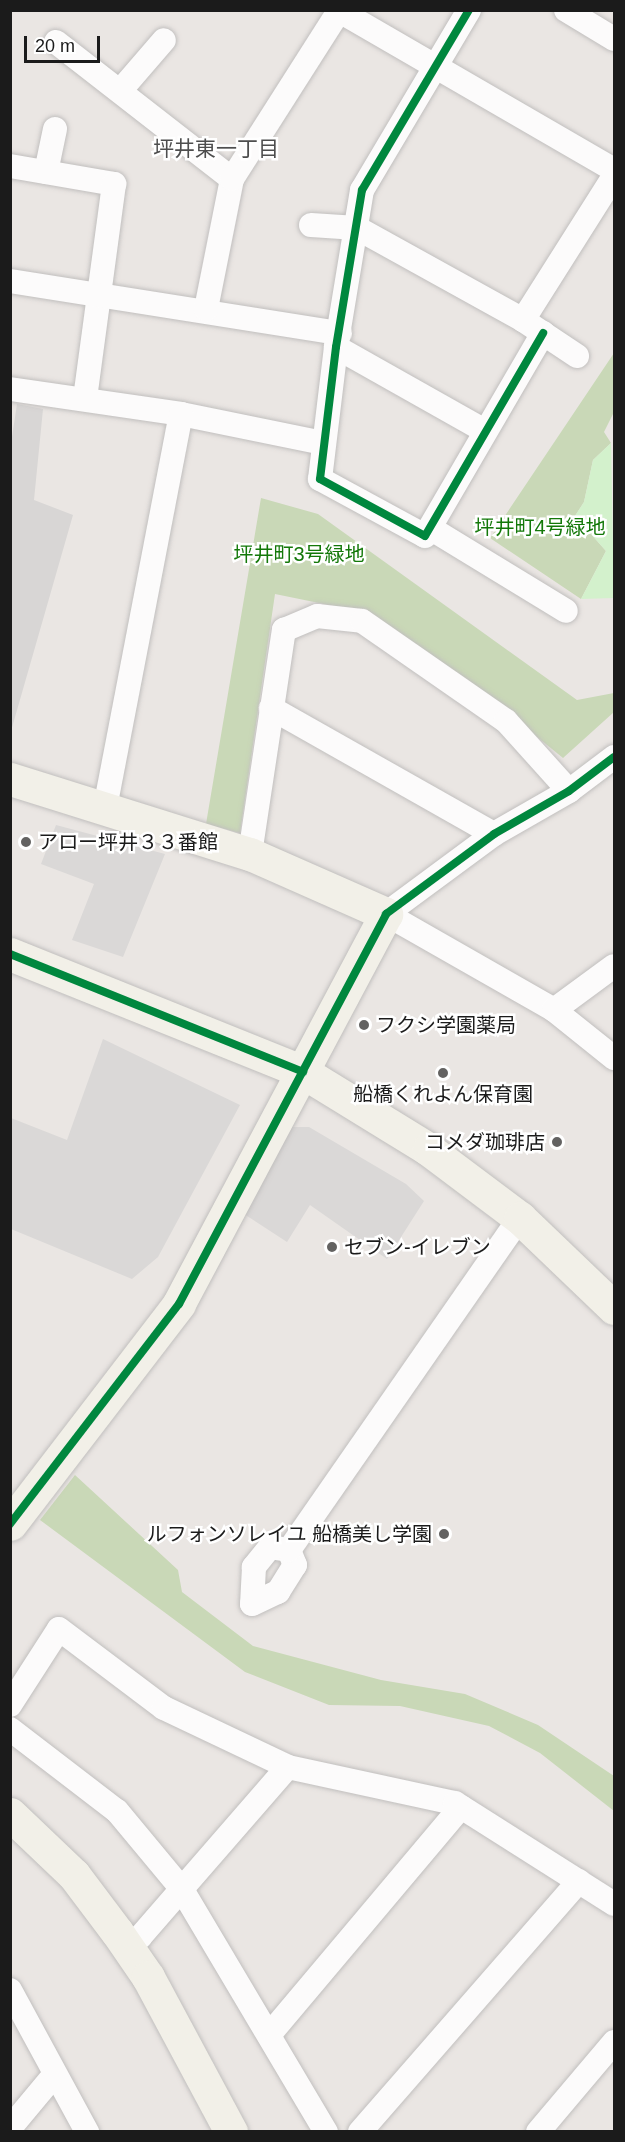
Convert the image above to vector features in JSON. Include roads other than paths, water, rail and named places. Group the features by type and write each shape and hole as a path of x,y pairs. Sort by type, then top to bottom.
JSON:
{"street":[{"path":"469,10 362,190 323,443 321,479 425,536 485,431 533,327 615,176"},
{"path":"566,10 615,39"},
{"path":"206,309 232,179 338,11 434,69 615,170"},
{"path":"120,91 164,40"},
{"path":"56,42 232,179"},
{"path":"46,172 55,129"},
{"path":"10,166 114,184 86,399"},
{"path":"311,225 357,228 533,327 577,356"},
{"path":"10,281 206,309 338,340 485,431"},
{"path":"10,389 181,414 323,443"},
{"path":"105,808 181,414"},
{"path":"430,528 566,611"},
{"path":"250,854 284,630 317,616 362,621 506,722 569,791"},
{"path":"271,708 494,834"},
{"path":"10,1524 35,1488 179,1304 386,914 494,834 569,791 615,757"},
{"path":"10,779 250,854 386,914 554,1010 615,1058"},
{"path":"10,954 303,1072 428,1149 520,1218 615,1308"},
{"path":"554,1010 615,966"},
{"path":"289,1550 520,1218"},
{"path":"10,1705 59,1629 165,1708 288,1767 461,1807 615,1904"},
{"path":"10,1730 117,1810 181,1888 326,2132"},
{"path":"126,1946 140,1937 288,1767"},
{"path":"269,2035 461,1807"},
{"path":"10,1814 74,1875 126,1946 231,2132"},
{"path":"360,2132 579,1881"},
{"path":"10,1990 87,2132"},
{"path":"538,2132 615,2042"},
{"path":"10,2128 55,2074"}],"place":[{"name":"アロー坪井３３番館","path":"26,842"},
{"name":"フクシ学園薬局","path":"364,1025"},
{"name":"船橋くれよん保育園","path":"443,1073"},
{"name":"コメダ珈琲店","path":"557,1142"},
{"name":"セブン-イレブン","path":"332,1247"},
{"name":"ルフォンソレイユ 船橋美し学園","path":"444,1534"}],"district":[{"name":"坪井東一丁目","path":"216,149"}],"park label":[{"name":"坪井町4号緑地","path":"540,527"},
{"name":"坪井町3号緑地","path":"299,554"}]}
